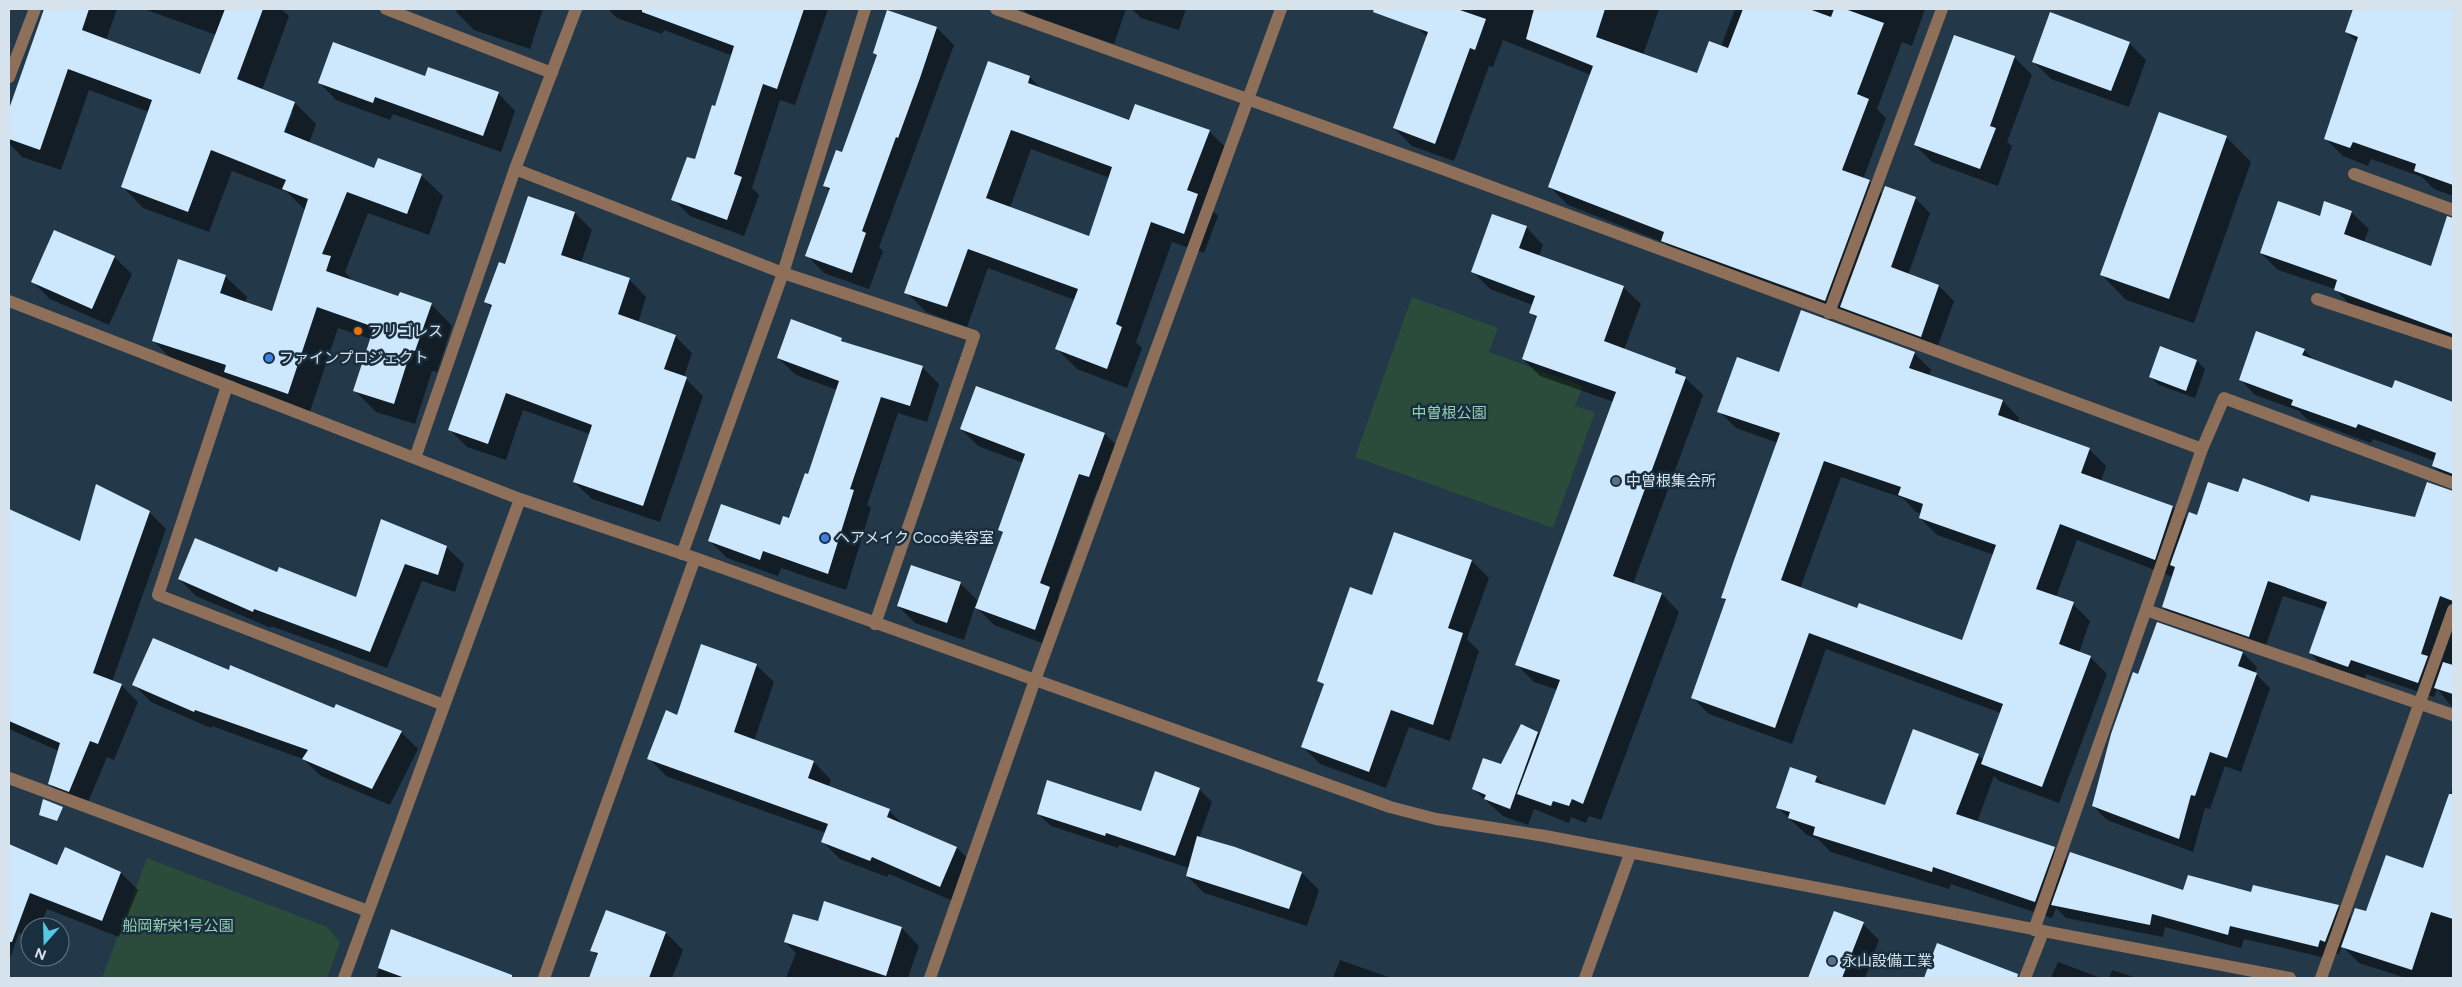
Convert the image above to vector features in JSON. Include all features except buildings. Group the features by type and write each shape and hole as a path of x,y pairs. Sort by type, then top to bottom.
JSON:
{"street":[{"path":"9,76 35,9"},
{"path":"386,9 552,73"},
{"path":"415,458 515,169 576,9"},
{"path":"682,554 783,273 865,9"},
{"path":"996,9 1443,170 2202,449"},
{"path":"930,978 1035,680 1281,9"},
{"path":"1829,313 1942,9"},
{"path":"515,169 783,273 974,336 875,624"},
{"path":"2354,174 2453,210"},
{"path":"2317,299 2453,344"},
{"path":"9,301 520,499 695,558 1390,808 1436,819 1545,836 1630,854 2039,931 2231,973 2290,978"},
{"path":"227,386 158,595 444,705"},
{"path":"2025,978 2146,610 2202,449 2224,398 2453,483"},
{"path":"344,978 520,499"},
{"path":"544,978 695,558"},
{"path":"2146,610 2420,702 2453,715"},
{"path":"2321,978 2453,610"},
{"path":"9,778 368,911"},
{"path":"1585,978 1630,854"}],"green space":[{"name":"中曽根公園","path":"1412,297 1498,328 1489,352 1583,386 1575,406 1595,412 1553,528 1355,457"},
{"name":"船岡新栄1号公園","path":"147,858 327,927 340,942 327,978 102,978"}],"place":[{"name":"フリゴレス","path":"358,331"},
{"name":"ファインプロジェクト","path":"269,358"},
{"name":"中曽根集会所","path":"1616,481"},
{"name":"ヘアメイク Coco美容室","path":"825,538"},
{"name":"永山設備工業","path":"1832,961"}]}
